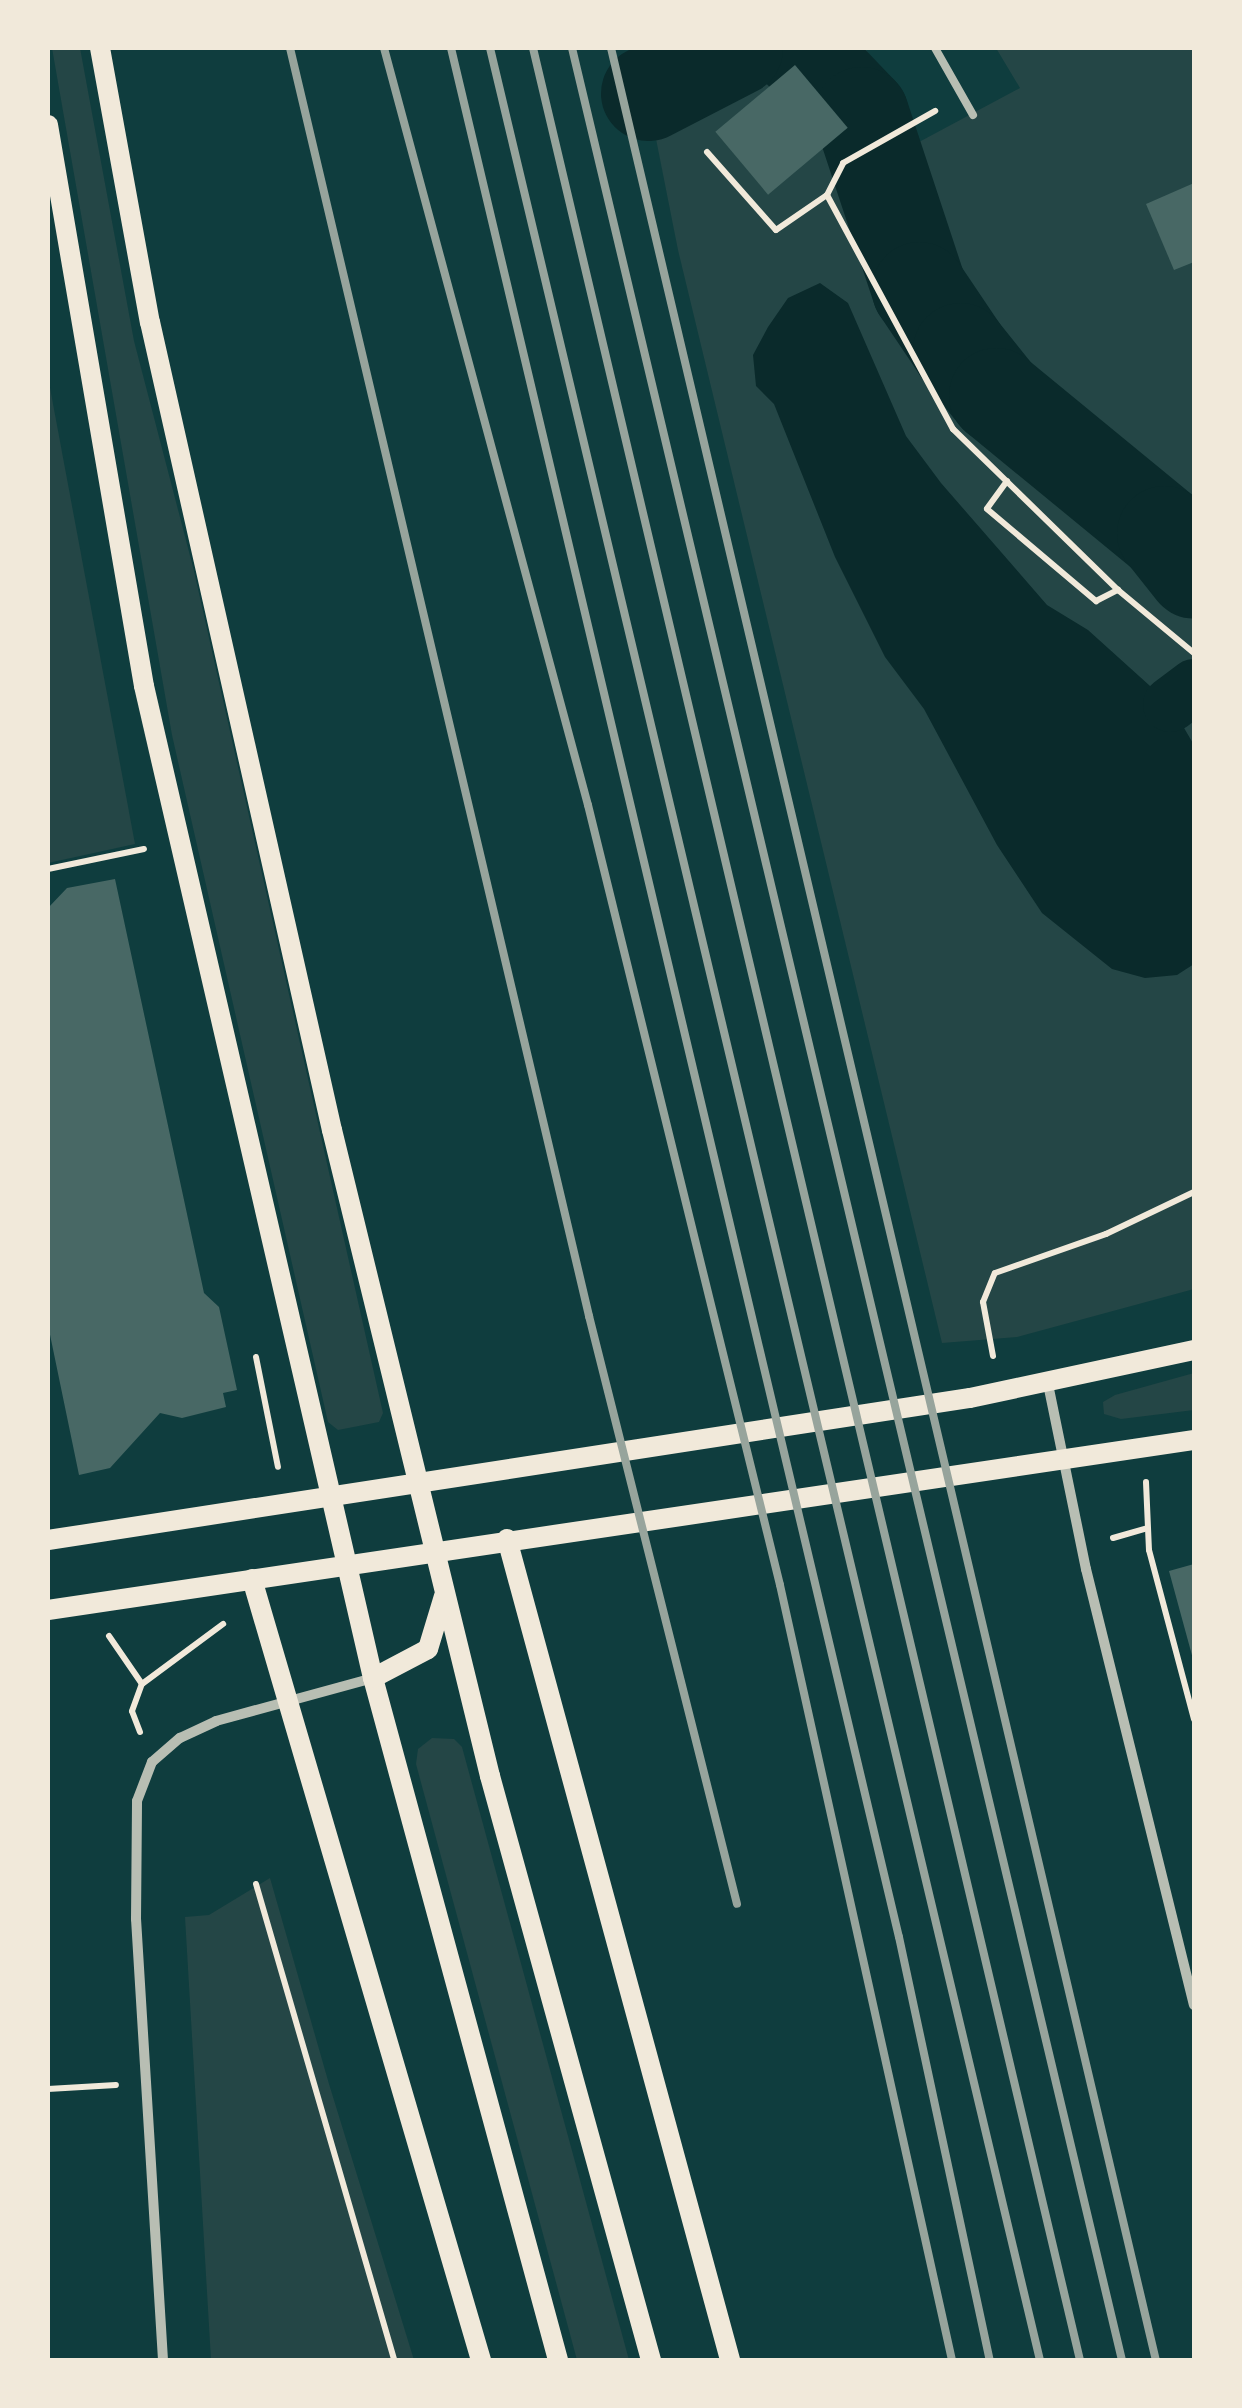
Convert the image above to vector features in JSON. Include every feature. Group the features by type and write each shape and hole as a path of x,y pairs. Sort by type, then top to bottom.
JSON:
{"main road":[{"path":"100,48 150,322 444,1595 651,2360"},
{"path":"48,126 144,686 373,1678 558,2360"},
{"path":"48,1540 970,1398 1194,1350"},
{"path":"48,1610 980,1468 1194,1440"},
{"path":"507,1539 730,2360"},
{"path":"252,1579 481,2360"},
{"path":"373,1678 428,1649 444,1595"}],"street":[{"path":"1048,1384 1194,2004"},
{"path":"163,2360 135,1834 137,1801 152,1762 180,1738 216,1721 373,1678"}],"lane":[{"path":"934,48 972,116"}],"path":[{"path":"708,152 776,230 826,195 843,163 899,130"},
{"path":"826,195 954,429 1118,590 1194,654"},
{"path":"1006,481 987,509 1096,601 1118,590"},
{"path":"139,832 147,866"},
{"path":"48,869 97,858"},
{"path":"988,1316 984,1288 995,1273 1106,1234 1194,1192"},
{"path":"252,1336 282,1486"},
{"path":"1145,1530 1194,1719"},
{"path":"152,1762 132,1711 142,1684 232,1618"},
{"path":"256,1884 394,2360"},
{"path":"48,2089 148,2083"}],"shaded area":[{"path":"52,48 80,48 134,341 194,571 383,1413 379,1422 338,1430 328,1422 172,735"},
{"path":"638,48 865,48 919,142 1020,88 996,48 1194,48 1194,1289 1017,1337 942,1343 678,250"},
{"path":"820,283 848,303 906,436 941,483 1047,605 1088,630 1170,704 1194,745 1194,964 1177,975 1145,978 1112,969 1042,913 997,845 924,709 885,657 835,557 774,404 756,386 753,355 768,327 788,298"},
{"path":"48,377 135,844 48,863"},
{"path":"1194,1373 1194,1410 1121,1419 1104,1414 1103,1402 1115,1395"},
{"path":"432,1738 454,1739 462,1747 629,2360 577,2360 416,1764 418,1749"},
{"path":"270,1878 414,2360 211,2360 185,1917 209,1915"}],"building":[{"path":"795,65 848,128 768,195 715,132"},
{"path":"1194,183 1194,262 1174,270 1146,204"},
{"path":"115,879 204,1293 219,1307 237,1390 223,1393 226,1407 182,1418 160,1413 110,1468 79,1475 48,1325 48,908 67,888"},
{"path":"1194,1564 1194,1659 1193,1659 1169,1571"}],"waterway":[{"path":"648,93 735,48"},
{"path":"798,48 861,114 919,289 960,350 996,395 1164,533 1194,571"},
{"path":"1170,704 1194,686"}],"railway":[{"path":"290,48 589,1316 737,1904"},
{"path":"384,48 588,805 780,1585 952,2360"},
{"path":"451,48 899,1937 990,2360"},
{"path":"490,48 1040,2360"},
{"path":"533,48 1080,2360"},
{"path":"572,48 1122,2360"},
{"path":"611,48 1156,2360"}]}
